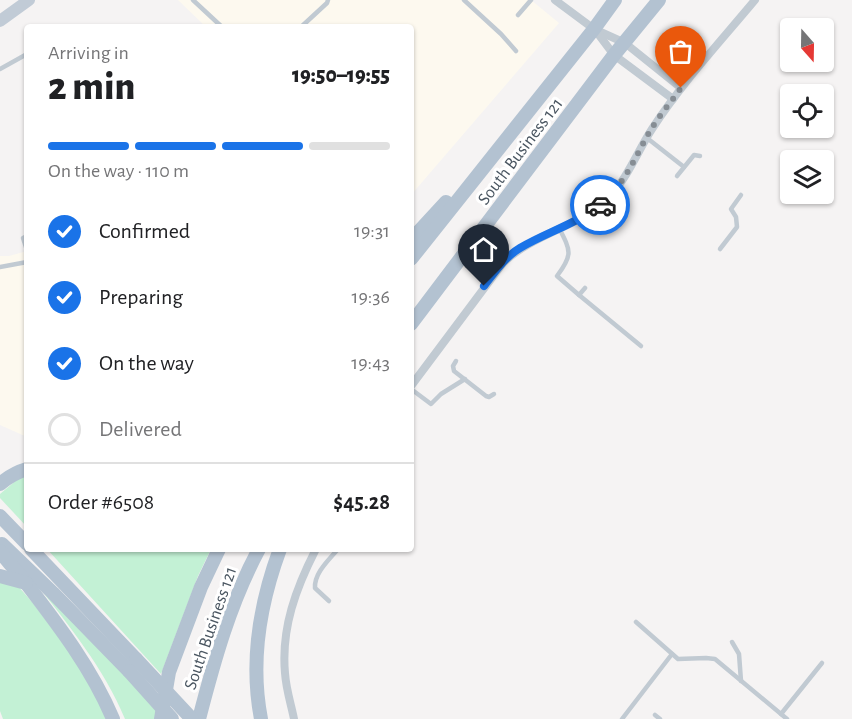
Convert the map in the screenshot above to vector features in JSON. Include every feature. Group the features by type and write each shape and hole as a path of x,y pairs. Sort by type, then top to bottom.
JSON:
{"main road":[{"path":"0,21 29,0"},
{"name":"South Business 121","path":"414,255 615,0"},
{"name":"South Business 121","path":"414,320 614,55 659,0"},
{"path":"414,237 506,133 514,128"},
{"path":"2,481 24,470"},
{"path":"0,516 24,541"},
{"path":"0,543 53,593 172,719"},
{"path":"0,551 70,642 86,666 113,719"},
{"path":"34,552 192,719"},
{"name":"South Business 121","path":"161,719 169,672 201,587 218,552"},
{"name":"South Business 121","path":"199,719 214,660 234,602 258,552"},
{"path":"261,719 255,674 258,637 270,577 279,552"},
{"path":"0,576 26,583"}],"street":[{"path":"555,0 594,28 625,43 681,88"},
{"path":"414,383 503,263 520,249 607,200 624,178 651,130 681,88 755,0"},
{"path":"594,28 614,55 674,99"},
{"path":"294,719 285,673 286,634 290,609 297,588 315,552"}],"lane":[{"path":"193,0 219,24"},
{"path":"304,24 328,0"},
{"path":"464,0 516,51"},
{"path":"518,15 531,0"},
{"path":"0,69 24,56"},
{"path":"646,138 684,167"},
{"path":"677,176 694,155 700,156"},
{"path":"720,249 737,227 736,217 731,209 741,195"},
{"path":"559,228 568,246 569,254 557,276 641,346"},
{"path":"0,267 24,263"},
{"path":"579,295 585,288"},
{"path":"456,362 453,369 486,396 494,394"},
{"path":"414,390 431,404 441,394 465,379"},
{"path":"330,601 315,588 315,579 336,552"},
{"path":"636,622 678,659 715,659 787,719"},
{"path":"732,642 739,654 741,681"},
{"path":"622,719 672,654"},
{"path":"781,714 822,663"},
{"path":"655,715 660,719"}],"shaded area":[{"path":"178,0 531,0 559,23 414,192 414,24 203,24"},
{"path":"24,252 24,436 0,425 0,256"}],"green space":[{"path":"24,476 24,524 0,498 0,494"},
{"path":"50,552 210,552 198,576 161,674"},
{"path":"0,581 18,586 32,602 81,666 109,719 3,719 0,711"},
{"path":"35,582 156,706 156,719 125,719 96,665"}],"way so far":[{"path":"600,205 616,190 651,130 681,88"}],"route":[{"path":"484,286 511,255 600,205"}]}
